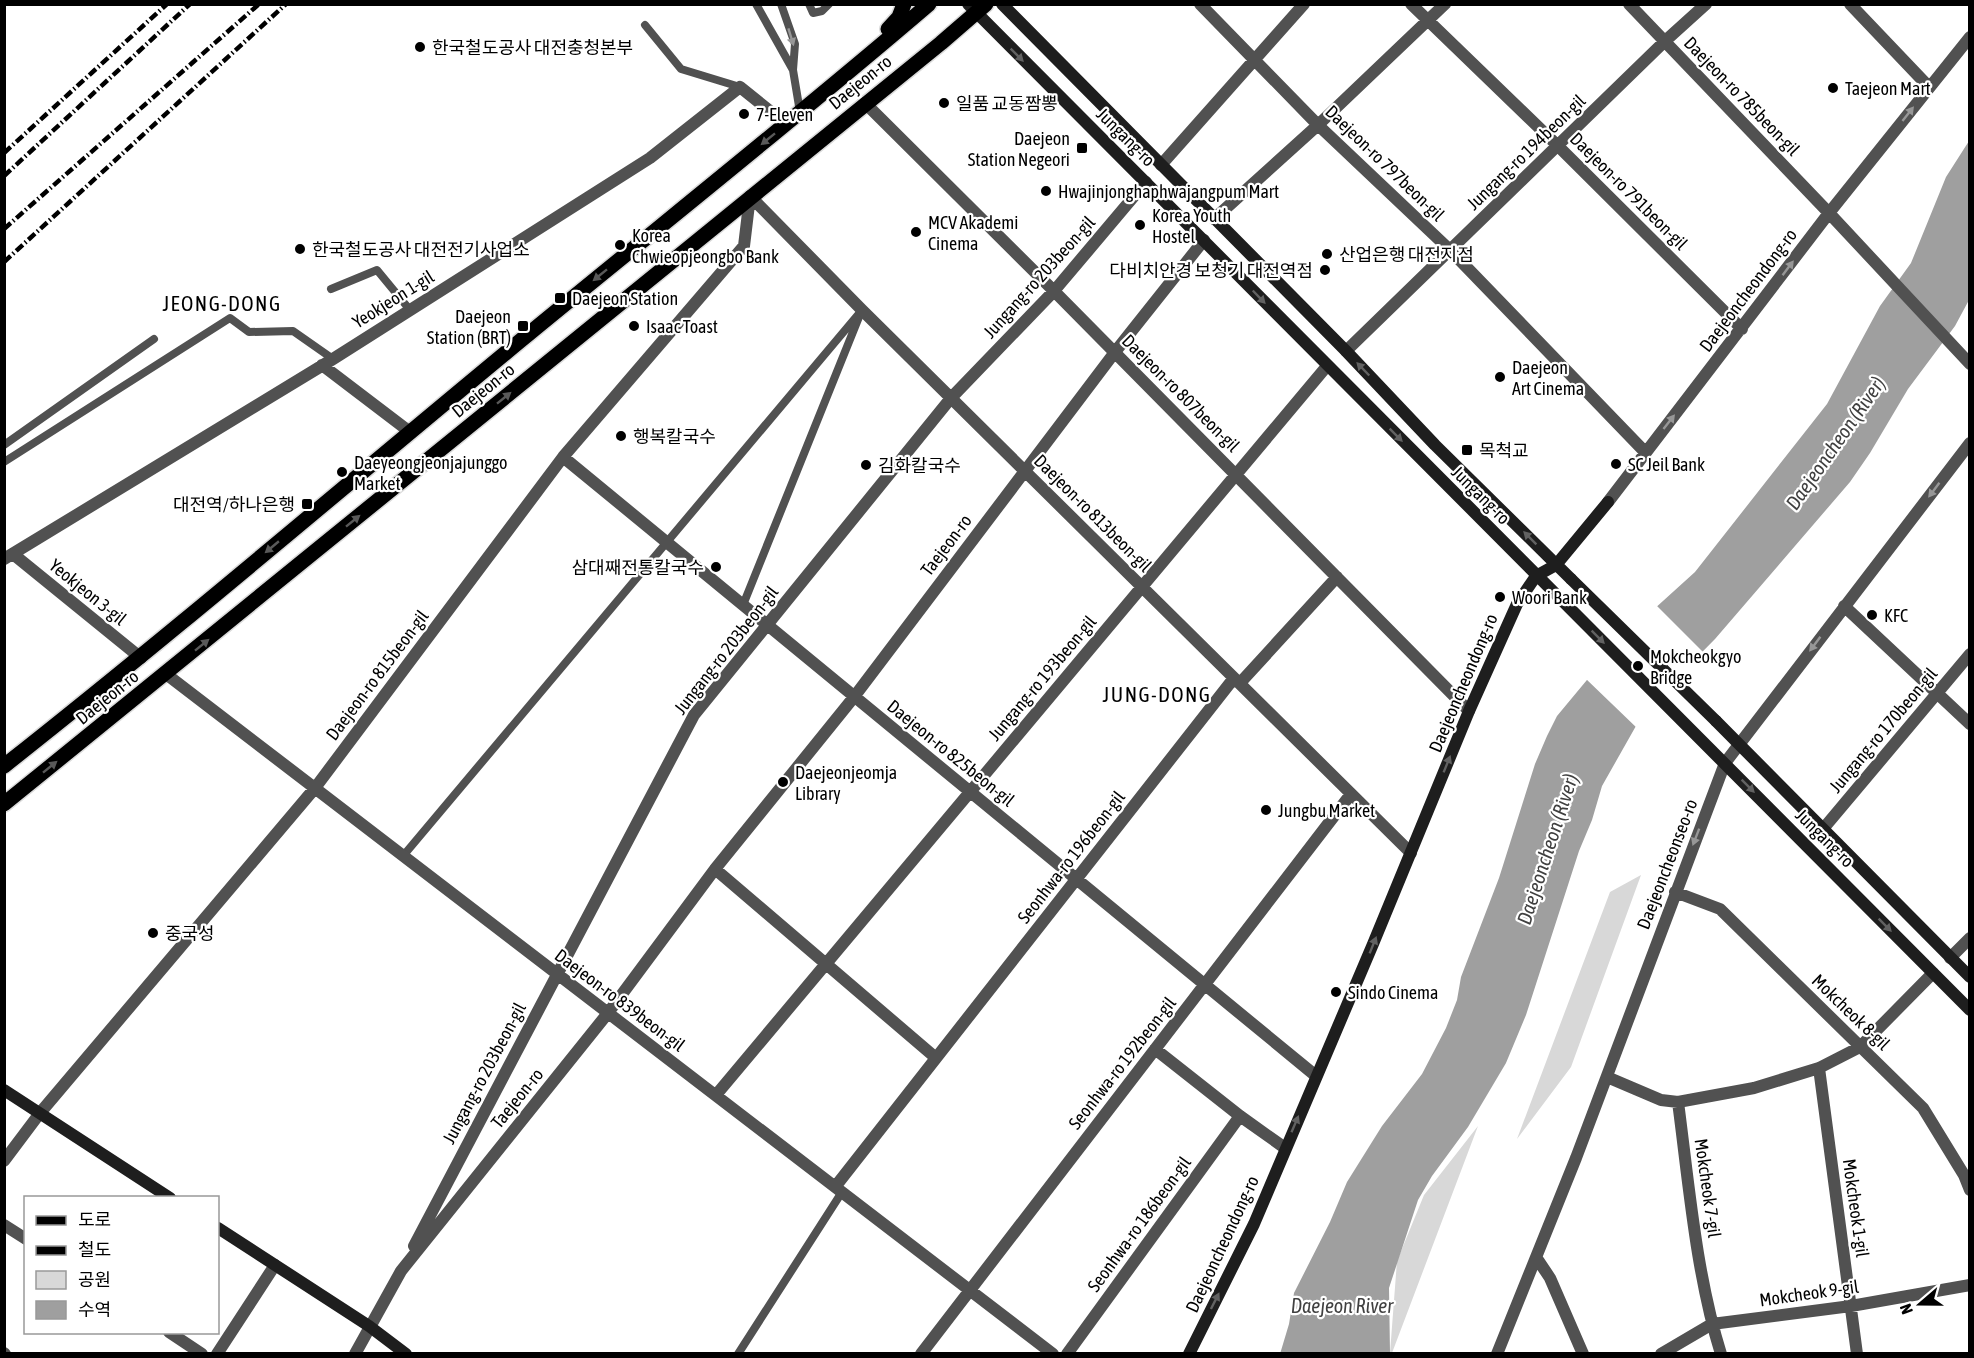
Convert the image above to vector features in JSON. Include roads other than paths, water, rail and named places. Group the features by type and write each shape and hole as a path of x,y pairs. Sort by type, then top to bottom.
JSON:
{"main road":[{"path":"845,75 899,17 904,4"},
{"name":"Daejeon-ro","path":"4,766 141,657 929,4"},
{"name":"Jungang-ro","path":"1002,4 1346,351 1435,445 1716,721 1970,978"},
{"name":"Daejeon-ro","path":"4,804 865,103 977,7"},
{"name":"Jungang-ro","path":"977,7 1327,366 1707,744 1970,1010"},
{"name":"Daejeoncheondong-ro","path":"1189,1353 1254,1224 1469,711 1517,604 1536,576 1556,564 1608,502"},
{"path":"4,1090 168,1196"},
{"path":"219,1229 369,1326 406,1353"}],"street":[{"name":"Daejeon-ro 797beon-gil","path":"1200,4 1318,125 1450,250 1646,452"},
{"path":"1161,165 1304,4"},
{"name":"Daejeon-ro 791beon-gil","path":"1411,4 1742,328"},
{"path":"1214,219 1318,125 1445,4"},
{"name":"Daejeon-ro 785beon-gil","path":"1629,4 1970,364"},
{"name":"Jungang-ro 194beon-gil","path":"1346,351 1706,4"},
{"path":"1850,4 1929,87"},
{"name":"Daejeoncheondong-ro","path":"1608,502 1829,213 1970,37"},
{"path":"740,87 786,124"},
{"name":"Yeokjeon 1-gil","path":"9,556 327,362 650,158 740,87"},
{"name":"Daejeon-ro 807beon-gil","path":"865,103 1115,352 1469,711"},
{"name":"Jungang-ro 203beon-gil","path":"401,1270 694,715 951,398 1054,291 1146,182"},
{"name":"Daejeon-ro 813beon-gil","path":"750,196 862,310 1411,853"},
{"name":"Daejeon-ro 815beon-gil","path":"4,1161 40,1113 315,788 563,457 744,246 750,196"},
{"name":"Taejeon-ro","path":"355,1353 401,1270 608,1013 715,869 854,697 1024,470 1204,240"},
{"path":"327,362 410,432"},
{"name":"Jungang-ro 193beon-gil","path":"716,1095 1327,366"},
{"name":"Daejeoncheonseo-ro","path":"1497,1353 1607,1077 1725,763 1970,443"},
{"name":"Daejeon-ro 825beon-gil","path":"563,457 1316,1076"},
{"name":"Yeokjeon 3-gil","path":"9,556 141,657"},
{"name":"Seonhwa-ro 196beon-gil","path":"839,1190 936,1058 1237,680 1337,578"},
{"path":"1844,606 1970,724"},
{"name":"Jungang-ro 170beon-gil","path":"1823,830 1970,654"},
{"name":"Daejeon-ro 839beon-gil","path":"166,674 1053,1353"},
{"name":"Seonhwa-ro 192beon-gil","path":"921,1353 1351,794"},
{"path":"715,869 936,1058"},
{"name":"Mokcheok 8-gil","path":"1675,892 1720,909 1923,1108 1964,1175 1970,1190"},
{"path":"1950,958 1970,938"},
{"path":"1607,1077 1661,1100 1678,1102 1754,1088 1819,1068 1860,1047 1933,973"},
{"path":"1155,1049 1240,1116 1285,1148"},
{"name":"Mokcheok 1-gil","path":"1819,1068 1857,1353"},
{"name":"Mokcheok 7-gil","path":"1678,1102 1695,1226 1712,1324 1721,1353"},
{"name":"Seonhwa-ro 186beon-gil","path":"1067,1353 1240,1116"},
{"path":"4,1225 24,1238"},
{"path":"1536,1257 1550,1278 1583,1353"},
{"path":"217,1353 275,1266"},
{"name":"Mokcheok 9-gil","path":"1661,1353 1712,1324 1851,1306 1970,1285"},
{"path":"172,1334 202,1353"}],"lane":[{"path":"756,4 793,70"},
{"path":"781,4 795,44 793,70 800,112"},
{"path":"809,4 813,13 822,11 829,4"},
{"path":"645,25 681,69 740,87"},
{"path":"331,289 377,270 410,310"},
{"path":"403,856 862,310"},
{"path":"742,605 862,310"},
{"path":"4,462 230,318 249,332 293,331 327,362"},
{"path":"4,446 154,339"},
{"path":"738,1353 839,1190"}],"water":[{"name":"Daejeon River","path":"1969,141 1969,300 1955,326 1908,389 1850,482 1715,639 1645,710 1602,786 1526,1015 1506,1063 1468,1127 1432,1176 1418,1200 1389,1288 1390,1353 1280,1354 1289,1324 1294,1293 1330,1222 1347,1182 1382,1126 1422,1074 1446,1028 1457,1000 1461,977 1499,878 1535,764 1557,716 1621,639 1695,572 1827,404 1880,306 1911,263 1946,177"}],"railway":[{"path":"4,153 167,4"},
{"path":"4,176 190,4"},
{"path":"4,229 259,4"},
{"path":"4,262 286,4"}],"place":[{"name":"한국철도공사 대전충청본부","path":"420,47"},
{"name":"Taejeon Mart","path":"1833,88"},
{"name":"일품 교동짬뽕","path":"944,103"},
{"name":"7-Eleven","path":"744,114"},
{"name":"Daejeon Station Negeori","path":"1082,148"},
{"name":"Hwajinjonghaphwajangpum Mart","path":"1046,191"},
{"name":"Korea Youth Hostel","path":"1140,225"},
{"name":"MCV Akademi Cinema","path":"916,232"},
{"name":"Korea Chwieopjeongbo Bank","path":"620,245"},
{"name":"한국철도공사 대전전기사업소","path":"300,249"},
{"name":"산업은행 대전지점","path":"1327,254"},
{"name":"다비치안경 보청기 대전역점","path":"1325,270"},
{"name":"Daejeon Station","path":"560,298"},
{"name":"Daejeon Station (BRT)","path":"523,326"},
{"name":"Isaac Toast","path":"634,326"},
{"name":"Daejeon Art Cinema","path":"1500,377"},
{"name":"행복칼국수","path":"621,436"},
{"name":"목척교","path":"1467,450"},
{"name":"SC Jeil Bank","path":"1616,464"},
{"name":"김화칼국수","path":"866,465"},
{"name":"Daeyeongjeonjajunggo Market","path":"342,472"},
{"name":"대전역/하나은행","path":"307,504"},
{"name":"삼대째전통칼국수","path":"716,567"},
{"name":"Woori Bank","path":"1500,597"},
{"name":"KFC","path":"1872,615"},
{"name":"Mokcheokgyo Bridge","path":"1638,666"},
{"name":"Daejeonjeomja Library","path":"783,782"},
{"name":"Jungbu Market","path":"1266,810"},
{"name":"중국성","path":"153,933"},
{"name":"Sindo Cinema","path":"1336,992"}],"district":[{"name":"JEONG-DONG","path":"222,303"},
{"name":"JUNG-DONG","path":"1157,694"}],"water label":[{"name":"Daejeoncheon (River)","path":"1835,443"},
{"name":"Daejeoncheon (River)","path":"1547,849"}]}
